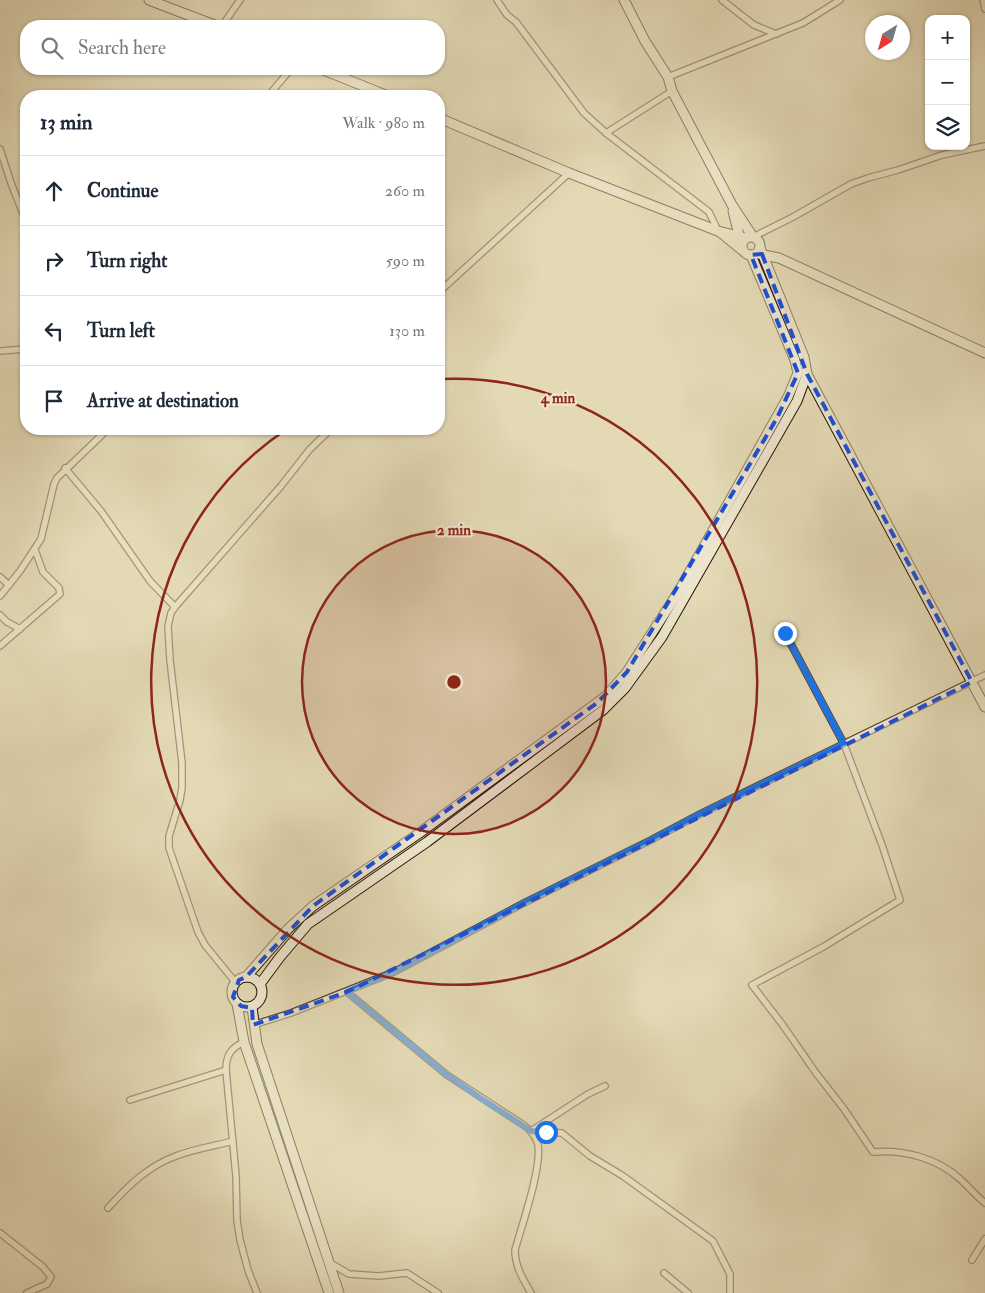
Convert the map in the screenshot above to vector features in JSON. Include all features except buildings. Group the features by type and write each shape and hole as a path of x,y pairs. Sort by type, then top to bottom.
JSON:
{"street":[{"path":"149,0 201,20"},
{"path":"226,20 240,0"},
{"path":"497,0 507,15 516,22 584,112 606,133 709,212 718,231 751,246"},
{"path":"624,0 645,41 668,77 672,91 732,205 804,357 807,374 985,707"},
{"path":"722,0 754,25 776,34"},
{"path":"668,77 803,23 840,0"},
{"path":"983,0 985,10"},
{"path":"273,90 286,75"},
{"path":"336,75 373,90"},
{"path":"606,133 672,91"},
{"path":"445,121 569,173 718,231 985,353"},
{"path":"751,246 793,217 851,184 942,155 985,146"},
{"path":"0,149 10,183 20,207"},
{"path":"445,287 569,173"},
{"path":"329,1293 244,1042 237,1004 232,993 236,982 246,978 288,929 313,906 418,834 597,703 607,695 627,672 678,590 777,418 798,373 795,360 751,246 732,205"},
{"path":"0,351 20,349"},
{"path":"260,984 308,924 434,836 603,710 626,688 662,637 687,595 785,422 807,374"},
{"path":"0,596 35,550 43,533 54,484 65,468 101,435"},
{"path":"236,982 205,946 198,932 168,848 169,836 182,788 182,763 168,626 175,606 276,493 313,446 325,435"},
{"path":"65,468 100,511 150,581 175,606"},
{"path":"0,646 59,596 61,591 43,572 35,550"},
{"path":"0,577 9,585"},
{"path":"0,614 7,622 20,629"},
{"path":"785,633 844,744 882,844 900,900 823,947 752,985 844,1109 872,1152 885,1151 928,1159 948,1170 985,1204"},
{"path":"253,1026 347,992 394,972 526,902 702,813 985,675"},
{"path":"237,1004 244,1007 252,1007 261,999 260,984 254,979 246,978"},
{"path":"347,992 447,1075 531,1131 562,1133 590,1156 623,1176 713,1241 730,1274 730,1293"},
{"path":"252,1007 253,1026 257,1044 339,1293"},
{"path":"244,1042 234,1047 228,1053 226,1070 240,1240 257,1293"},
{"path":"130,1100 226,1070"},
{"path":"531,1131 588,1094 605,1086"},
{"path":"531,1131 538,1146 538,1165 515,1250 515,1262 531,1293"},
{"path":"108,1208 128,1186 162,1162 176,1156 232,1141"},
{"path":"0,1233 51,1277 47,1284 27,1293"},
{"path":"972,1260 985,1239"},
{"path":"328,1262 349,1274 379,1276 407,1273 438,1293"},
{"path":"664,1272 688,1293"}],"highlighted area":[{"path":"762,254 807,374 972,682 347,992 253,1025 252,1008 241,1006 233,997 239,980 246,977 313,906 597,703 627,672 777,418 798,373 751,255"}],"route":[{"path":"546,1132 531,1131 447,1075 347,992 394,972 526,902 844,744 785,633"}]}
